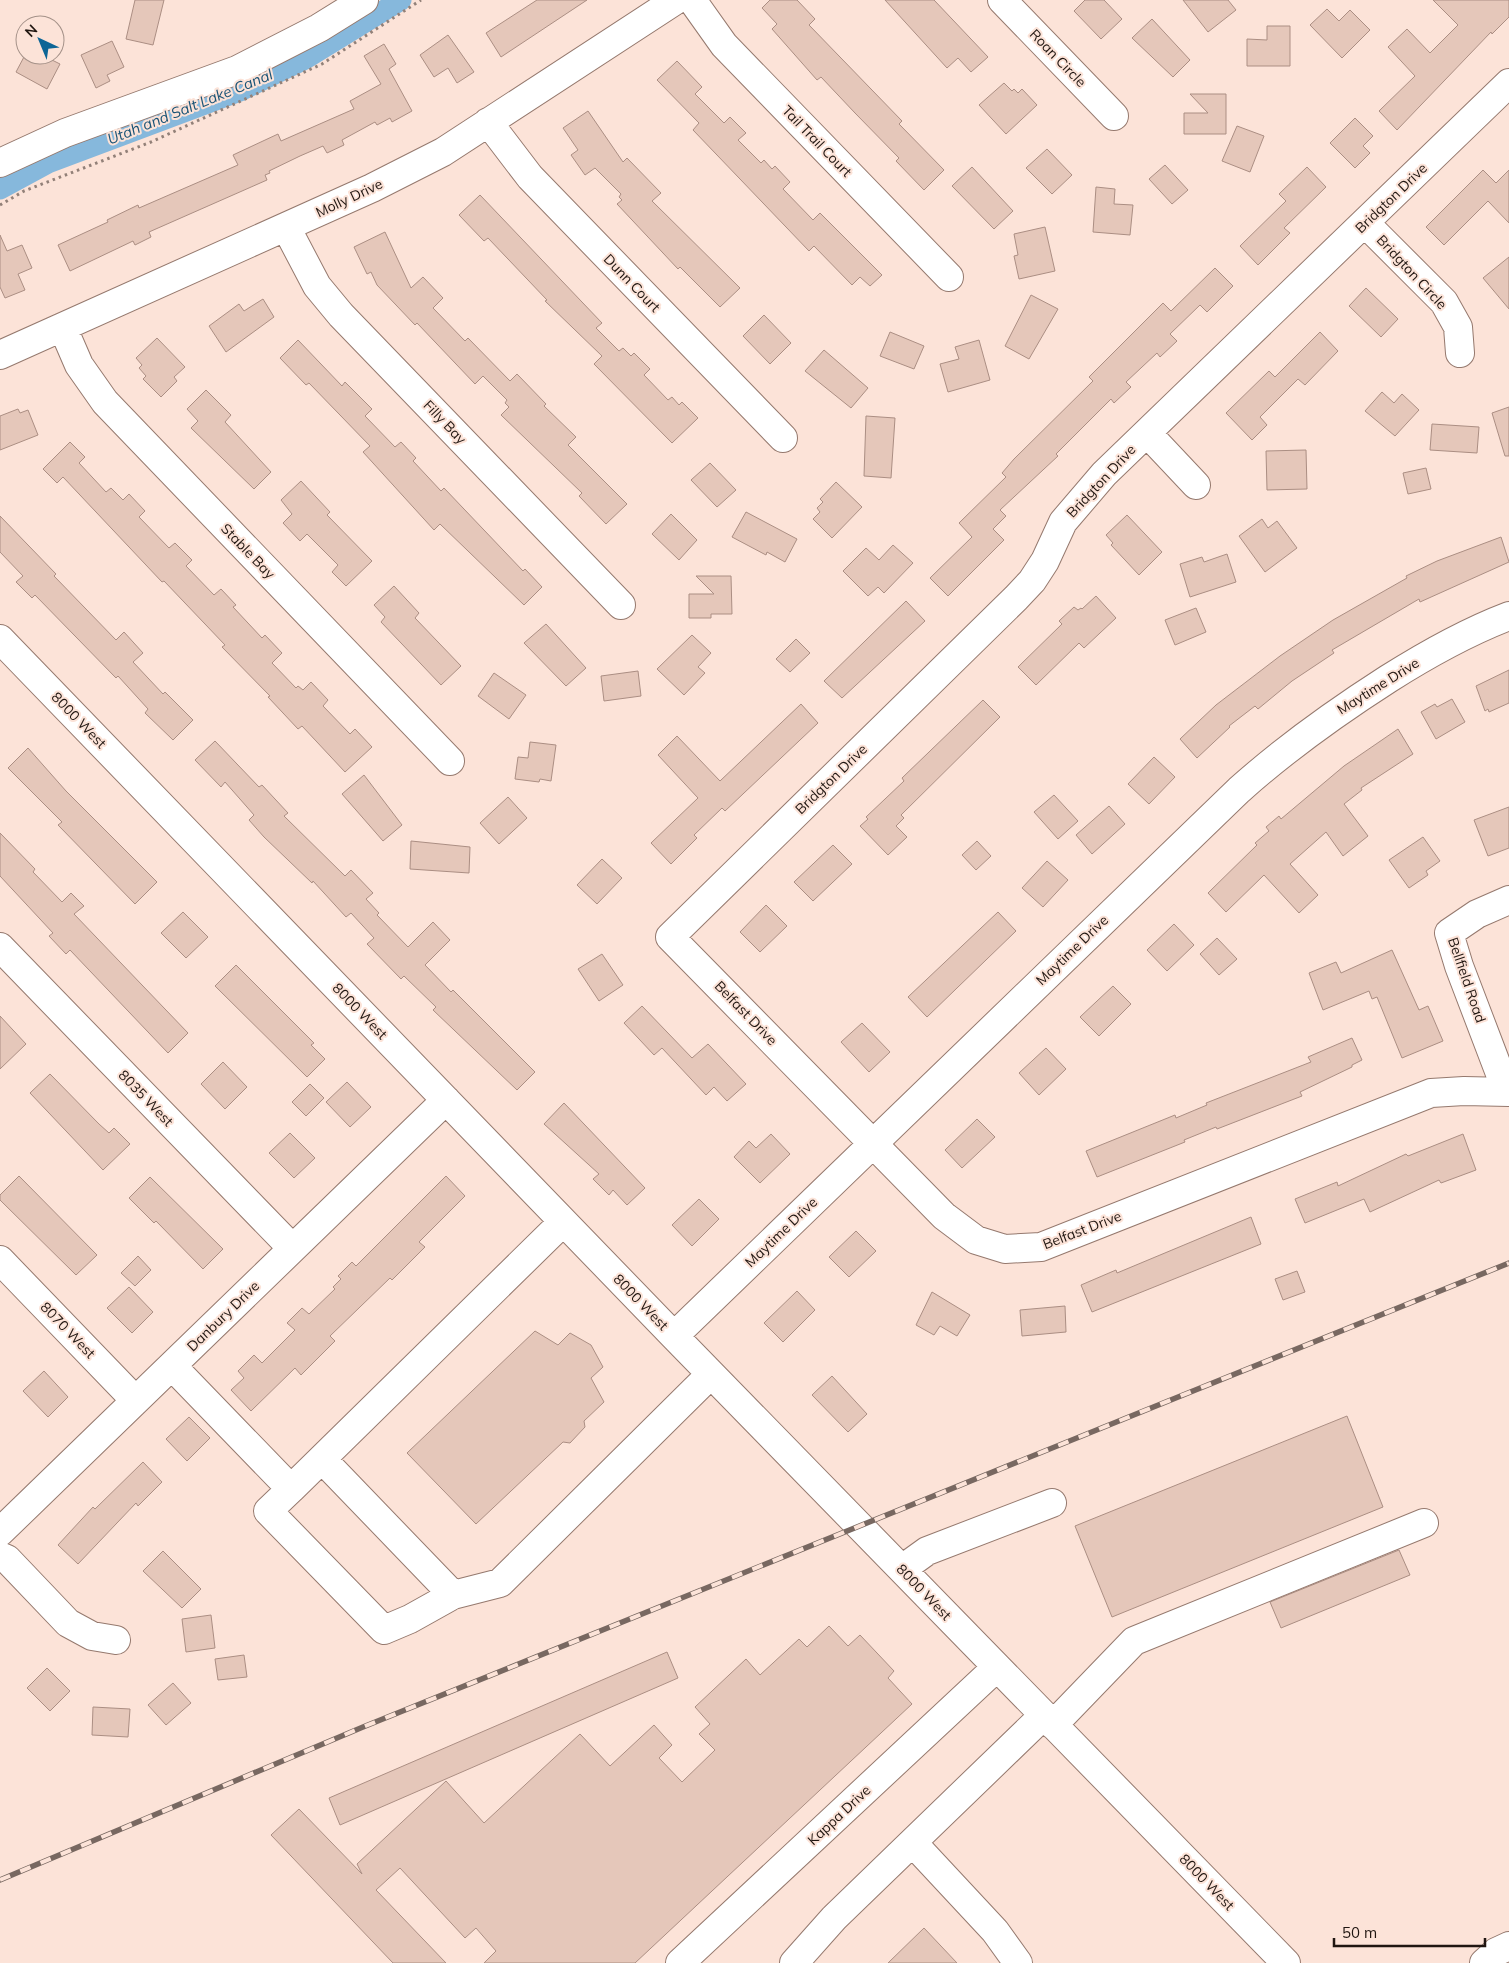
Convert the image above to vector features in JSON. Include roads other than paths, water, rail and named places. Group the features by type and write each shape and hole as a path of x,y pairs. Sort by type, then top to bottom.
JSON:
{"street":[{"path":"0,163 65,132 238,70 319,28 364,0"},
{"name":"Molly Drive","path":"0,355 372,188 434,156 676,0"},
{"name":"Tail Trail Court","path":"692,0 724,45 949,277"},
{"name":"Roan Circle","path":"1002,0 1114,116"},
{"name":"Bridgton Drive","path":"670,937 1032,581 1045,561 1063,522 1104,474 1509,83"},
{"name":"Dunn Court","path":"488,122 530,177 783,438"},
{"name":"Bridgton Circle","path":"1366,223 1444,302 1458,326 1460,353"},
{"name":"Filly Bay","path":"286,227 317,286 341,315 621,605"},
{"name":"Stable Bay","path":"62,328 79,365 104,402 450,761"},
{"path":"1147,433 1196,485"},
{"name":"Maytime Drive","path":"674,1336 1239,790 1278,755 1327,718 1427,655 1509,616"},
{"name":"8000 West","path":"0,639 563,1222 1286,1963"},
{"name":"Bellfield Road","path":"1508,1092 1459,966 1449,933 1477,914 1509,900"},
{"name":"Belfast Drive","path":"670,937 944,1216 976,1240 1005,1250 1032,1248 1058,1240 1431,1093 1464,1091 1508,1092"},
{"name":"8035 West","path":"0,947 292,1248"},
{"name":"Danbury Drive","path":"0,1532 446,1100"},
{"path":"563,1222 268,1511 384,1630 410,1619 453,1595 500,1583 711,1374"},
{"name":"8070 West","path":"0,1260 136,1400"},
{"path":"172,1366 291,1489"},
{"path":"322,1459 453,1595"},
{"path":"902,1569 927,1551 1052,1503"},
{"path":"794,1963 834,1918 913,1843 1134,1641 1424,1523"},
{"path":"0,1556 7,1560 68,1624 92,1636 116,1640"},
{"name":"Kappa Drive","path":"680,1963 998,1668"},
{"path":"913,1843 995,1931 1018,1963"},
{"path":"1484,1963 1496,1952 1509,1946"}],"waterway":[{"name":"Utah and Salt Lake Canal","path":"0,189 48,163 240,91 305,59 401,0"}],"railway":[{"path":"0,1880 363,1727 1509,1263"}]}
